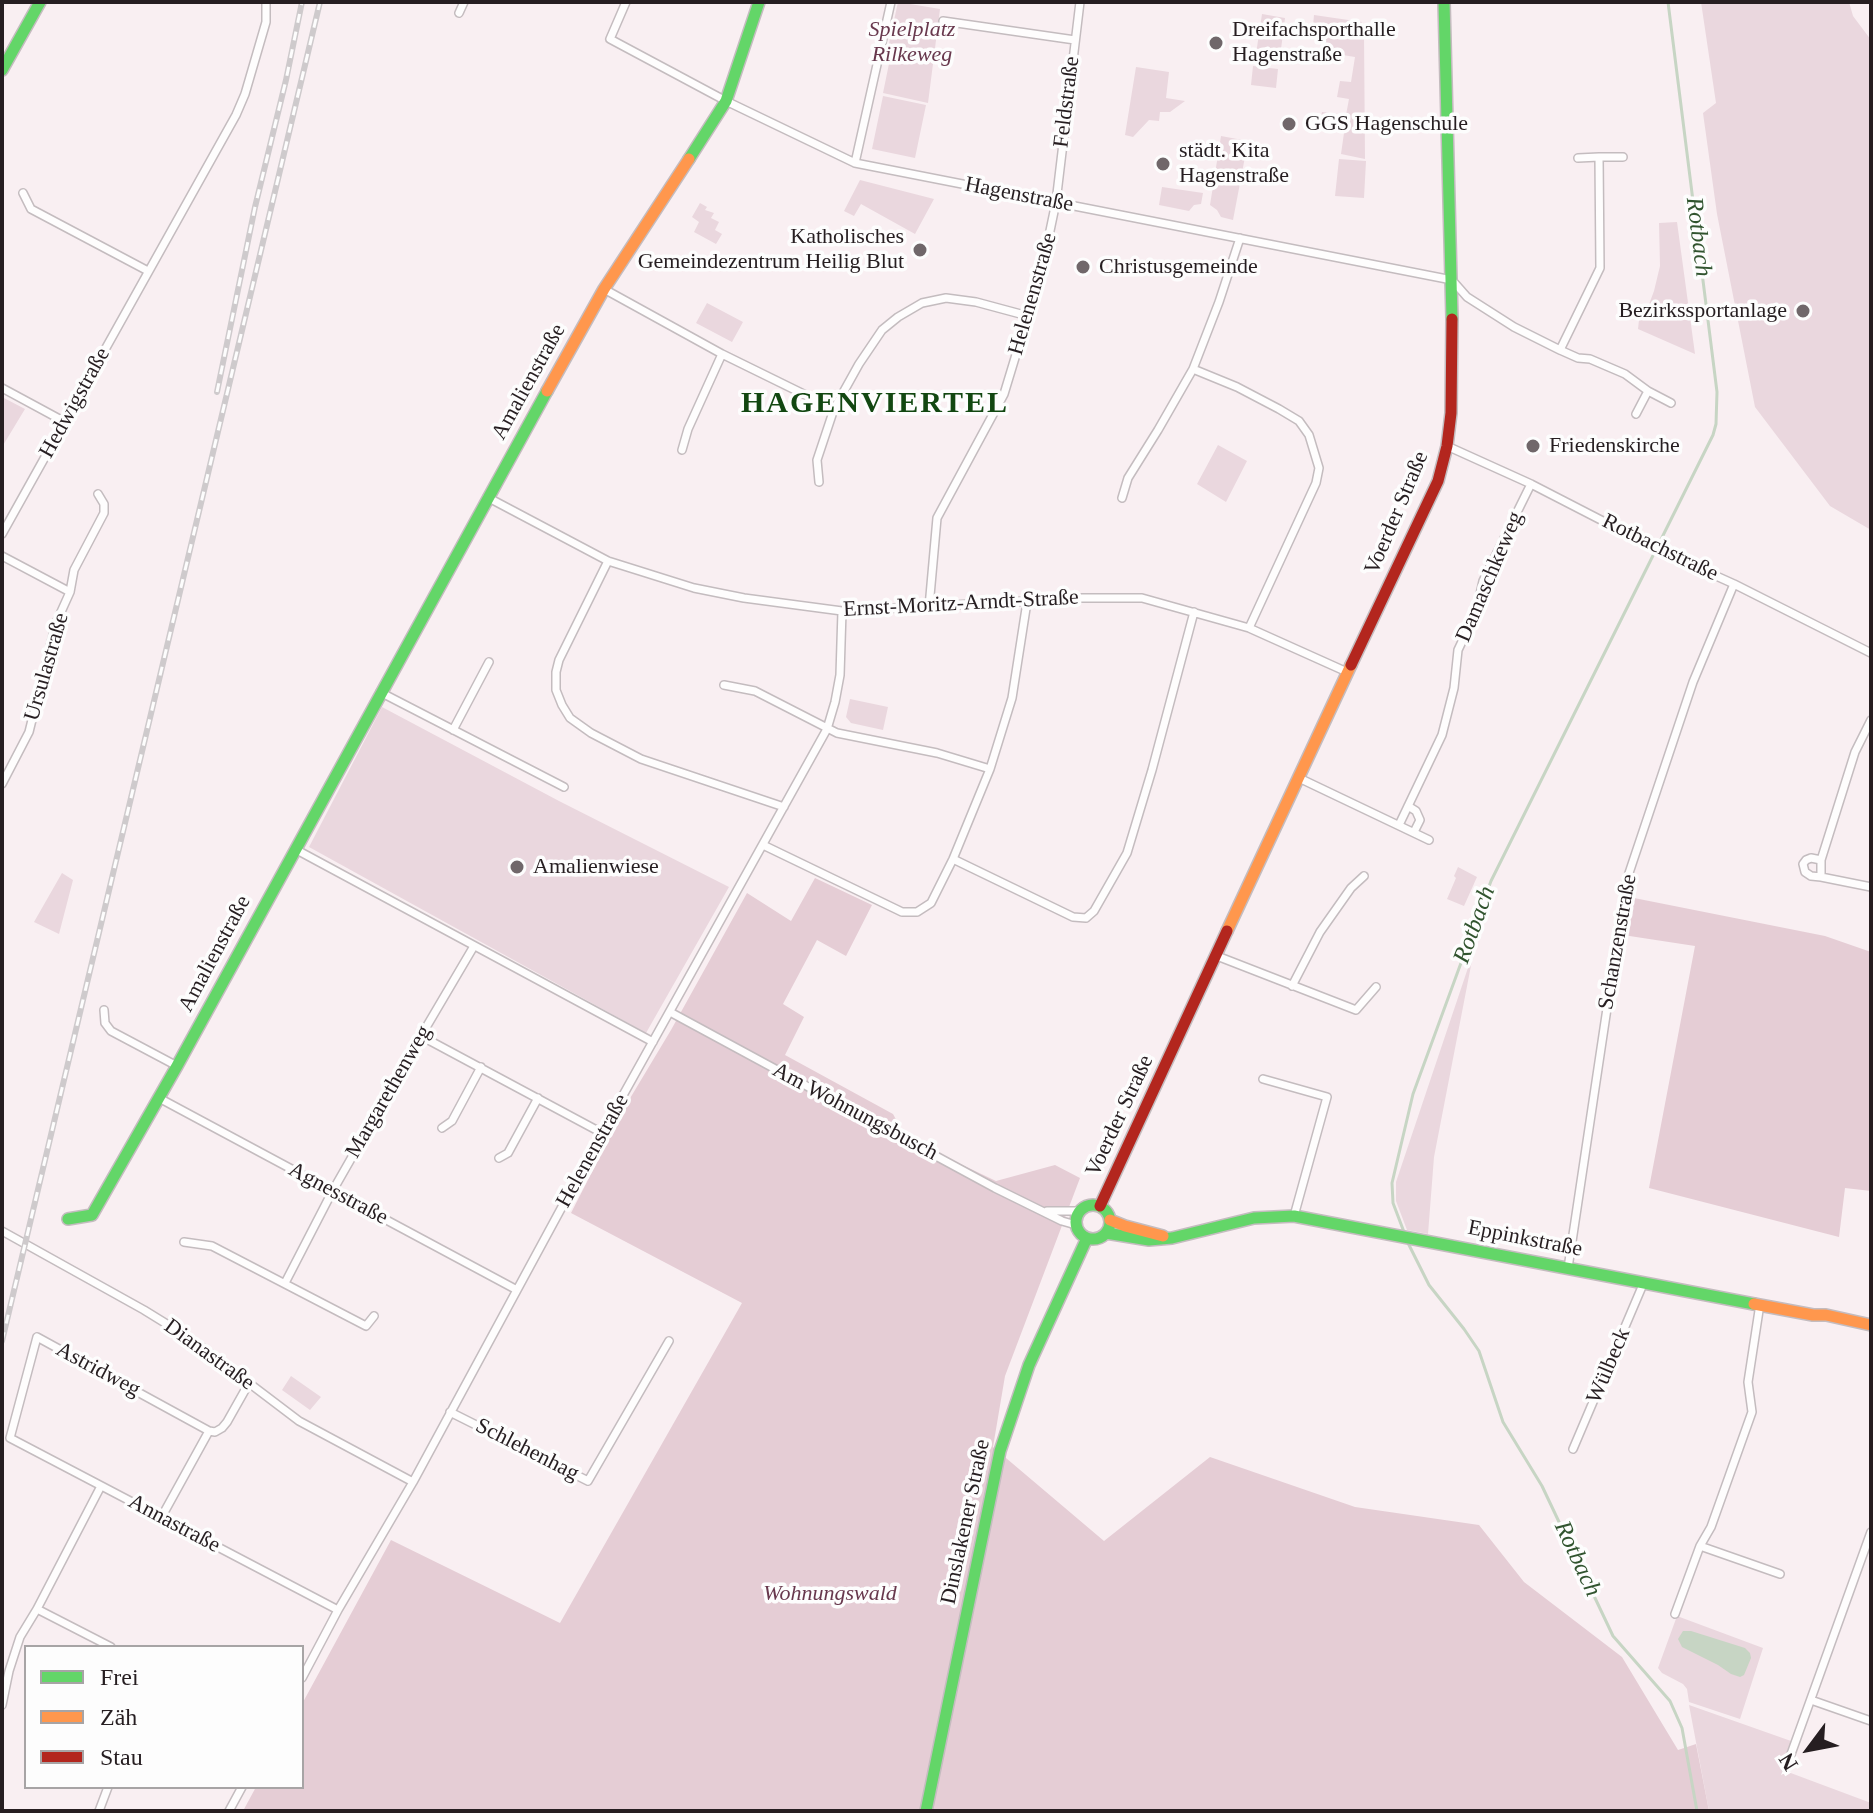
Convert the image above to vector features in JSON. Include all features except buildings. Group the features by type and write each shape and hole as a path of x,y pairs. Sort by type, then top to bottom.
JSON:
{"street":[{"path":"2,70 40,2"},
{"name":"Hedwigstraße","path":"2,534 236,115 266,22 266,2"},
{"path":"459,13 464,2"},
{"name":"Hagenstraße","path":"626,2 610,39 726,101 855,163 1452,280"},
{"name":"Amalienstraße","path":"68,1219 92,1215 604,289 726,101 759,2"},
{"path":"855,163 891,2"},
{"name":"Feldstraße","path":"1056,202 1080,2"},
{"name":"Voerder Straße","path":"1100,1206 1438,481 1451,413 1452,280 1444,2"},
{"path":"943,21 1075,40"},
{"path":"1560,350 1600,268 1599,157"},
{"path":"1578,158 1623,157"},
{"path":"23,193 31,209 148,271"},
{"name":"Helenenstraße","path":"929,607 937,518 1004,394 1042,269 1056,202"},
{"path":"1122,498 1128,478 1193,369 1240,238"},
{"path":"1452,280 1467,297 1514,327 1578,358 1590,359 1625,374 1671,403"},
{"path":"604,289 722,354 834,409"},
{"path":"819,482 817,460 834,409 882,330 898,317 922,303 946,298 976,302 1028,316"},
{"path":"682,450 688,429 722,354"},
{"path":"1193,369 1237,387 1299,421 1309,435 1319,468 1316,483 1249,628"},
{"path":"2,388 65,422"},
{"path":"1636,414 1648,391"},
{"name":"Rotbachstraße","path":"1447,446 1531,484 1871,653"},
{"name":"Damaschkeweg","path":"1399,825 1442,735 1454,688 1458,650 1476,612 1483,581 1531,484"},
{"name":"Ursulastraße","path":"2,784 29,732 56,623 70,592 74,570 104,513 104,504 98,494"},
{"name":"Ernst-Moritz-Arndt-Straße","path":"487,497 608,561 694,588 731,596 842,611 1082,598 1142,598 1249,628 1347,672"},
{"name":"Ursulastraße","path":"2,556 70,592"},
{"path":"608,561 556,672 556,690 570,718 591,733 641,759 784,807"},
{"name":"Schanzenstraße","path":"1568,1268 1626,882 1693,682 1734,584"},
{"path":"763,845 902,912 917,912 931,903 953,859 990,769 1012,698 1027,602"},
{"name":"Helenenstraße","path":"304,1674 827,729 840,675 842,611"},
{"path":"953,859 1073,917 1086,918 1094,911 1127,853 1194,612"},
{"path":"453,730 489,662"},
{"path":"724,685 755,691 837,733 937,753 990,769"},
{"path":"380,692 564,787"},
{"path":"1821,877 1821,860 1855,752 1871,720"},
{"path":"1299,778 1429,840"},
{"path":"1408,806 1416,811 1420,820 1414,832"},
{"path":"295,849 653,1042"},
{"path":"1821,860 1809,859 1803,867 1805,872 1871,887"},
{"path":"1292,986 1320,932 1351,888 1364,876"},
{"name":"Margarethenweg","path":"285,1283 332,1192 474,946"},
{"path":"1217,956 1356,1010 1376,987"},
{"path":"104,1010 105,1023 111,1031 177,1066"},
{"name":"Am Wohnungsbusch","path":"670,1012 995,1188 1076,1225"},
{"path":"421,1036 602,1133"},
{"path":"442,1128 452,1121 481,1067"},
{"path":"1263,1079 1327,1097 1294,1216"},
{"name":"Agnesstraße","path":"159,1098 517,1290"},
{"path":"499,1158 508,1153 538,1098"},
{"name":"Voerder Straße","path":"1080,1211 1089,1205 1100,1206 1107,1211 1110,1220"},
{"name":"Am Wohnungsbusch","path":"1041,1211 1080,1211"},
{"path":"1080,1211 1076,1225 1087,1238 1098,1238 1106,1233 1110,1220"},
{"name":"Eppinkstraße","path":"1106,1233 1149,1240 1172,1238 1254,1218 1294,1216 1871,1325"},
{"name":"Eppinkstraße","path":"1110,1220 1172,1238"},
{"name":"Dianastraße","path":"2,1231 191,1339 299,1421 413,1482"},
{"name":"Dinslakener Straße","path":"926,1811 1000,1451 1029,1365 1087,1238"},
{"path":"184,1242 212,1246 366,1326 374,1316"},
{"name":"Wülbeck","path":"1573,1449 1644,1282"},
{"path":"1675,1614 1700,1546 1711,1527 1752,1412 1748,1382 1760,1304"},
{"name":"Astridweg","path":"10,1438 37,1337 209,1431"},
{"name":"Schlehenhag","path":"450,1412 588,1481 669,1341"},
{"path":"161,1518 209,1431 215,1432 227,1422 249,1383"},
{"name":"Annastraße","path":"10,1438 338,1610"},
{"path":"2,1705 20,1637 101,1486"},
{"path":"1786,1768 1871,1532"},
{"path":"1700,1546 1780,1574"},
{"path":"37,1609 107,1645"},
{"path":"1811,1700 1871,1721"},
{"path":"99,1811 107,1789"},
{"path":"229,1811 241,1789"}],"green space":[{"name":"Spielplatz Rilkeweg","path":"898,2 940,9 928,103 883,93"},
{"name":"Bezirkssportanlage","path":"1701,2 1849,2 1853,16 1871,40 1871,530 1830,506 1755,407 1717,214 1703,113 1716,103"},
{"path":"1262,14 1285,18 1280,57 1256,54"},
{"path":"1314,15 1362,22 1361,33 1313,26"},
{"path":"1327,30 1364,35 1365,159 1341,154 1344,133 1322,130 1328,122 1321,117 1322,112 1346,115 1349,99 1337,97 1340,81 1351,82 1355,57 1324,52"},
{"path":"1253,66 1278,69 1276,88 1251,85"},
{"path":"1136,67 1169,72 1166,98 1185,101 1170,112 1160,112 1159,121 1149,120 1133,137 1125,135"},
{"path":"883,96 926,105 915,158 872,149"},
{"path":"1221,136 1248,141 1233,220 1221,217 1210,205"},
{"path":"1339,159 1366,161 1364,198 1335,196"},
{"path":"860,180 934,199 915,234 861,204 854,216 844,211"},
{"path":"1162,187 1203,193 1201,204 1194,205 1189,211 1159,205"},
{"path":"700,203 707,207 705,210 714,213 711,218 719,222 715,230 722,234 716,244 694,232 699,222 692,217"},
{"path":"1677,222 1695,354 1638,329 1639,320 1645,315 1654,291 1660,266 1659,223"},
{"path":"707,303 743,322 732,342 696,323"},
{"path":"2,397 25,409 2,447"},
{"path":"1218,445 1247,461 1226,502 1197,484"},
{"path":"850,699 888,707 883,730 851,723 846,717"},
{"name":"Amalienwiese","path":"382,707 729,887 646,1033 309,847"},
{"path":"1458,867 1477,877 1464,906 1447,899"},
{"path":"62,873 73,880 59,934 34,922"},
{"name":"Wohnungswald","path":"815,878 872,905 846,956 817,940 783,1004 804,1017 785,1055 893,1114 906,1138 996,1181 1055,1165 1080,1178 1005,1376 993,1447 1104,1541 1210,1457 1355,1507 1479,1525 1524,1582 1622,1657 1678,1750 1696,1744 1709,1811 243,1811 255,1789 304,1789 304,1700 391,1540 560,1623 742,1303 571,1213 629,1100 747,893 791,921"},
{"path":"1629,897 1825,936 1871,952 1871,1191 1845,1188 1839,1237 1649,1188 1695,946 1623,935"},
{"path":"1474,950 1434,1157 1428,1234 1407,1230 1396,1201 1396,1182"},
{"path":"291,1376 321,1397 310,1410 282,1390"},
{"path":"1677,1616 1763,1648 1740,1719 1689,1702 1683,1684 1658,1668"},
{"path":"1689,1705 1791,1741 1780,1769 1871,1803 1871,1811 1709,1811"}],"shaded area":[{"path":"1683,1631 1745,1648 1751,1658 1744,1675 1731,1674 1682,1647 1678,1639"}],"waterway":[{"name":"Rotbach","path":"1404,1232 1393,1203 1392,1183 1413,1094 1491,881 1716,424 1717,392 1668,2"},
{"name":"Rotbach","path":"1408,1243 1429,1285 1479,1351 1503,1422 1542,1486 1613,1636 1670,1701 1682,1728 1697,1811"}],"railway":[{"path":"217,392 302,2"},
{"path":"2,1341 320,2"}],"traffic: fast":[{"path":"2,70 40,2"},
{"path":"689,159 726,101 759,2"},
{"path":"1444,2 1452,319"},
{"path":"68,1219 92,1215 547,391"},
{"path":"1093,1205 1105,1210 1110,1222 1105,1234 1093,1239 1081,1234 1076,1222 1081,1210 1093,1205"},
{"path":"1106,1233 1149,1240 1172,1238 1254,1218 1294,1216 1754,1304"},
{"path":"926,1811 1000,1451 1029,1365 1087,1238"}],"traffic: slow":[{"path":"547,391 604,289 689,159"},
{"path":"1227,931 1351,665"},
{"path":"1110,1220 1163,1236"},
{"path":"1754,1304 1871,1325"}],"traffic: jam":[{"path":"1351,665 1438,481 1451,413 1452,319"},
{"path":"1100,1206 1227,931"}],"place":[{"name":"Dreifachsporthalle Hagenstraße","path":"1216,43"},
{"name":"GGS Hagenschule","path":"1289,124"},
{"name":"städt. Kita Hagenstraße","path":"1163,164"},
{"name":"Katholisches Gemeindezentrum Heilig Blut","path":"920,250"},
{"name":"Christusgemeinde","path":"1083,267"},
{"name":"Bezirkssportanlage","path":"1803,311"},
{"name":"Friedenskirche","path":"1533,446"},
{"name":"Amalienwiese","path":"517,867"}],"district":[{"name":"HAGENVIERTEL","path":"875,404"}]}
